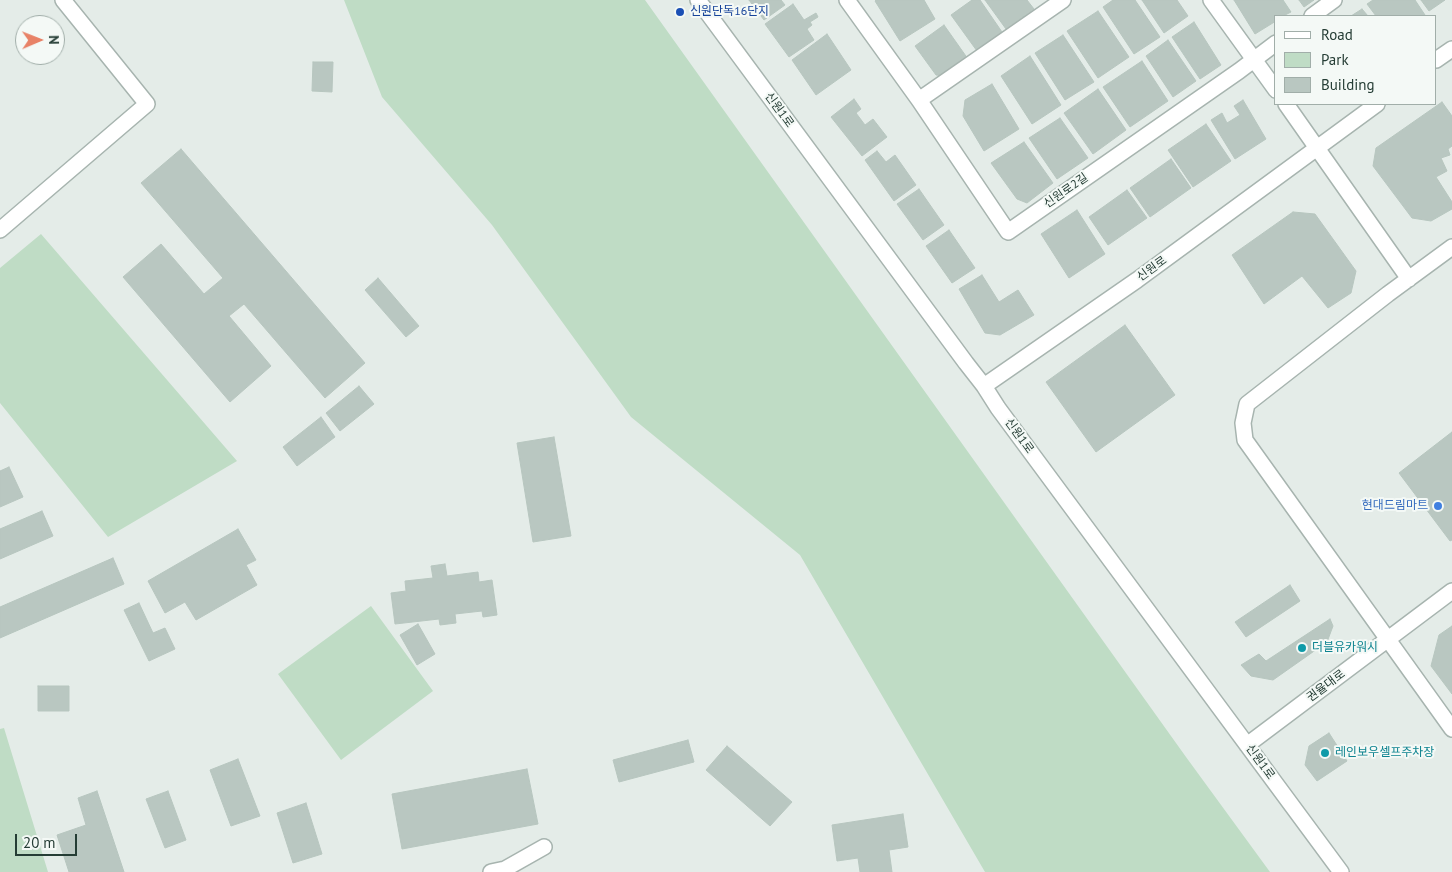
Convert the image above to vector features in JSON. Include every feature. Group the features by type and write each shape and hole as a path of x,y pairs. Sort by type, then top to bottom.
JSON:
{"street":[{"path":"0,230 147,104 63,0"},
{"name":"신원1로","path":"698,0 1341,872"},
{"name":"신원로2길","path":"847,0 920,100 1008,232 1254,60"},
{"path":"920,100 1063,0"},
{"path":"1211,0 1274,87"},
{"path":"1313,15 1334,0"},
{"path":"1254,60 1274,45"},
{"path":"1437,59 1452,48"},
{"path":"1287,105 1409,279"},
{"name":"신원로","path":"984,386 1137,280 1376,105"},
{"path":"1452,247 1247,404 1243,424 1246,440 1452,729"},
{"name":"권율대로","path":"1247,745 1452,591"},
{"path":"491,872 505,869 544,846"}],"green space":[{"path":"344,0 645,0 1270,872 985,872 800,555 631,417 492,225 382,97"},
{"path":"41,234 237,461 108,537 0,403 0,268"},
{"path":"371,606 433,691 341,760 278,674"},
{"path":"4,728 48,872 0,872 0,729"}],"building":[{"path":"749,0 781,0 785,5 764,20"},
{"path":"876,0 924,0 935,19 900,41"},
{"path":"972,0 980,0 1002,32 977,51 951,15"},
{"path":"985,0 1027,0 1034,9 1006,29"},
{"path":"1113,0 1135,0 1160,37 1134,54 1103,7"},
{"path":"1142,0 1177,0 1188,16 1164,33"},
{"path":"1234,0 1283,0 1291,12 1285,15 1274,15 1274,22 1255,34"},
{"path":"1299,0 1314,0 1304,7"},
{"path":"1373,0 1415,0 1425,15 1375,15 1367,4"},
{"path":"1421,0 1445,0 1429,11"},
{"path":"793,4 804,20 816,13 818,17 810,22 812,25 807,29 814,40 789,57 765,24"},
{"path":"1362,9 1367,15 1353,15"},
{"path":"1098,11 1129,57 1098,78 1067,31"},
{"path":"1194,22 1221,65 1200,79 1172,37"},
{"path":"944,25 968,59 944,76 936,75 915,46"},
{"path":"827,34 851,70 816,95 792,60"},
{"path":"1063,35 1094,82 1065,100 1035,53"},
{"path":"1168,40 1196,81 1173,97 1146,56"},
{"path":"1030,56 1061,105 1032,124 1001,76"},
{"path":"1142,61 1168,101 1130,127 1103,87"},
{"path":"313,62 333,62 332,92 312,91"},
{"path":"992,84 1019,129 984,151 963,116 965,100"},
{"path":"1098,89 1126,130 1093,154 1064,113"},
{"path":"854,99 861,109 856,113 865,125 873,119 887,137 862,156 831,117"},
{"path":"1243,100 1266,139 1235,159 1211,120 1222,113 1227,123 1240,115 1234,106"},
{"path":"1442,102 1452,116 1452,146 1448,149 1450,155 1441,158 1447,171 1436,177 1452,202 1452,209 1431,221 1412,218 1373,166 1376,148"},
{"path":"1060,118 1088,158 1057,179 1029,138"},
{"path":"1206,124 1231,161 1193,187 1168,150"},
{"path":"1024,142 1053,183 1027,203 1017,199 991,163"},
{"path":"181,149 365,363 325,398 244,304 229,316 271,366 230,402 123,277 161,244 204,294 223,278 141,183"},
{"path":"877,151 886,162 895,155 916,185 894,201 865,160"},
{"path":"1171,159 1191,188 1150,217 1130,188"},
{"path":"919,189 944,225 923,240 897,204"},
{"path":"1127,190 1147,218 1108,245 1089,217"},
{"path":"1077,210 1105,254 1069,278 1041,234"},
{"path":"1293,212 1315,214 1356,271 1351,293 1328,308 1302,276 1264,304 1232,255"},
{"path":"949,230 975,268 952,283 926,246"},
{"path":"982,275 999,302 1018,290 1034,315 1000,335 985,333 959,289"},
{"path":"378,278 419,326 406,337 365,290"},
{"path":"1125,325 1175,395 1096,452 1046,382"},
{"path":"359,386 374,404 340,431 326,413"},
{"path":"321,417 335,437 297,466 283,447"},
{"name":"현대드림마트","path":"1452,432 1452,540 1450,541 1399,473"},
{"path":"554,437 571,536 533,542 517,443"},
{"path":"9,467 23,497 0,507 0,471"},
{"path":"42,511 53,536 0,559 0,529"},
{"path":"238,529 256,560 246,565 257,585 196,620 185,602 165,613 148,581"},
{"path":"113,558 124,584 0,638 0,607"},
{"path":"445,564 447,576 478,572 479,582 492,580 497,615 483,617 482,611 455,614 456,623 440,625 439,619 395,624 391,593 406,591 405,581 433,578 431,566"},
{"path":"1290,585 1300,601 1246,637 1235,622"},
{"path":"139,603 153,633 165,628 175,649 149,661 124,610"},
{"name":"더블유카워시","path":"1330,619 1333,626 1327,642 1273,680 1251,676 1241,665 1259,654 1266,661"},
{"path":"418,624 435,654 417,665 400,635"},
{"path":"1452,626 1452,694 1431,666 1439,635"},
{"path":"38,686 69,686 69,711 38,711"},
{"name":"레인보우셀프주차장","path":"1329,733 1347,761 1317,781 1305,765 1309,746"},
{"path":"688,740 694,762 619,782 613,760"},
{"path":"727,746 792,802 770,826 706,770"},
{"path":"238,759 260,816 231,826 210,770"},
{"path":"527,769 538,824 402,849 392,794"},
{"path":"97,791 124,872 69,872 57,835 86,825 78,798"},
{"path":"168,791 186,840 165,848 146,799"},
{"path":"306,803 322,854 293,863 277,813"},
{"path":"903,814 908,847 889,850 892,872 860,872 858,858 837,861 832,825"}],"place":[{"name":"신원단독16단지","path":"680,12"},
{"name":"현대드림마트","path":"1438,506"},
{"name":"더블유카워시","path":"1302,648"},
{"name":"레인보우셀프주차장","path":"1325,753"}]}
